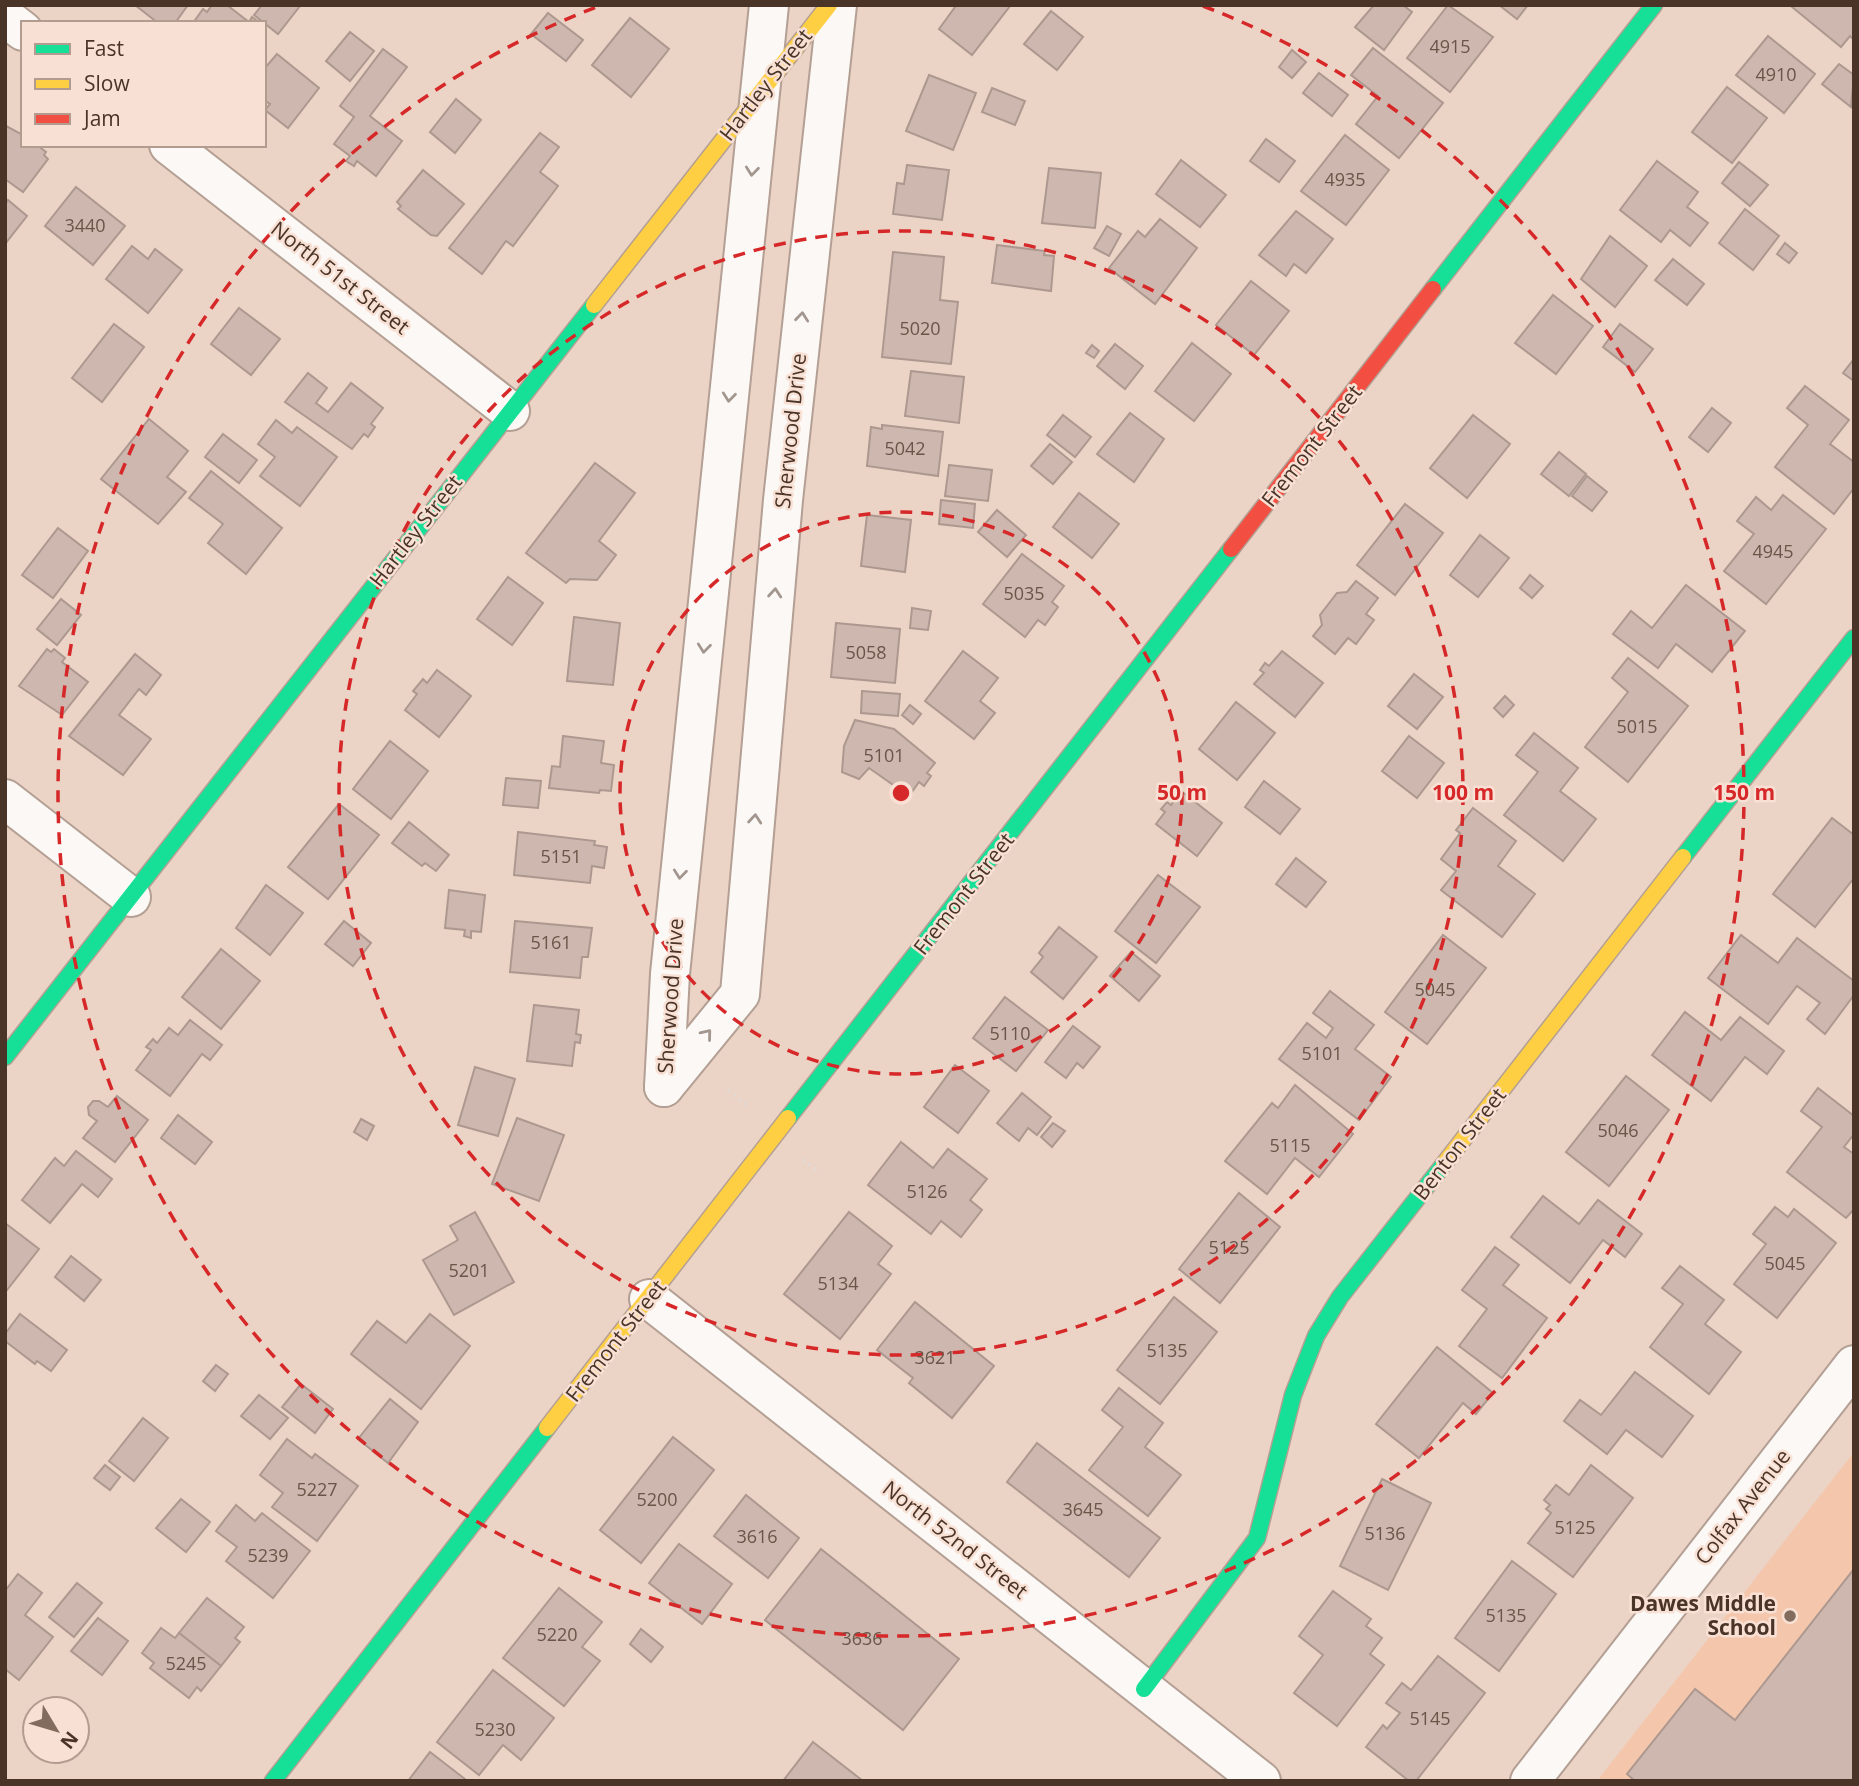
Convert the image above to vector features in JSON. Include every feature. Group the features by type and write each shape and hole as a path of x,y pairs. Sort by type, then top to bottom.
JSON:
{"street":[{"name":"Sherwood Drive","path":"769,5 670,974 664,1087 740,994 783,500 837,5"},
{"name":"Hartley Street","path":"5,1057 829,5"},
{"name":"Fremont Street","path":"273,1781 1654,5"},
{"path":"5,17 21,29"},
{"name":"North 51st Street","path":"172,147 510,411"},
{"name":"Benton Street","path":"1143,1689 1257,1538 1306,1359 1340,1297 1854,638"},
{"path":"5,799 131,897"},
{"name":"North 52nd Street","path":"649,1299 1261,1781"},
{"name":"Colfax Avenue","path":"1530,1781 1854,1365"}],"shaded area":[{"name":"Dawes Middle School","path":"1854,1452 1854,1781 1597,1781"}],"building":[{"path":"135,5 188,5 176,21 155,21"},
{"path":"212,5 227,5 248,21 194,21 203,9 207,12"},
{"path":"262,5 300,5 278,34 266,24 266,21 254,15"},
{"path":"953,5 1010,6 972,55 939,29 955,7"},
{"path":"1374,5 1403,5 1412,12 1384,50 1355,27"},
{"path":"1448,5 1493,37 1450,92 1407,58"},
{"path":"1499,5 1528,5 1517,19"},
{"path":"1854,5 1854,40 1850,36 1841,47 1792,7"},
{"path":"1051,11 1083,37 1057,70 1024,44"},
{"path":"548,13 583,40 566,61 531,34"},
{"path":"630,18 669,49 631,97 592,65"},
{"path":"350,32 374,51 350,81 326,61"},
{"path":"1768,36 1815,74 1784,113 1736,75"},
{"path":"1373,48 1443,103 1399,158 1356,124 1378,96 1351,75"},
{"path":"383,49 407,67 370,116 402,141 376,176 357,161 354,166 346,161 350,156 334,144 354,117 340,106"},
{"path":"1292,50 1306,62 1292,78 1279,67"},
{"path":"277,54 319,88 288,128 266,111 270,104 266,101 266,67"},
{"path":"1839,64 1854,75 1851,107 1822,84"},
{"path":"1319,73 1348,95 1332,116 1303,93"},
{"path":"929,75 976,93 953,150 906,131"},
{"path":"1727,87 1767,118 1732,163 1692,132"},
{"path":"992,88 1025,101 1015,125 982,112"},
{"path":"456,99 481,120 455,153 430,132"},
{"path":"6,126 21,134 21,147 40,147 46,152 44,155 48,159 23,192 5,179"},
{"path":"540,133 559,147 540,172 558,186 513,246 506,241 482,274 449,248"},
{"path":"1345,135 1389,170 1346,225 1301,191"},
{"path":"1266,139 1295,161 1279,182 1250,161"},
{"path":"1181,160 1226,195 1200,227 1156,194"},
{"path":"1657,161 1698,192 1687,207 1708,223 1690,246 1670,230 1661,242 1620,210"},
{"path":"1739,162 1768,185 1750,206 1722,183"},
{"path":"907,165 949,170 942,220 893,214 897,183 904,184"},
{"path":"1049,168 1101,173 1095,228 1042,223"},
{"path":"423,170 464,204 437,236 431,235 398,209 401,206 397,202"},
{"path":"76,187 125,226 93,265 45,226"},
{"path":"8,200 27,216 5,244 5,204"},
{"path":"1745,209 1779,236 1753,270 1719,243"},
{"path":"1296,211 1333,239 1306,273 1294,264 1286,276 1259,255"},
{"path":"1160,219 1197,248 1155,304 1109,268 1138,231 1145,237"},
{"path":"1107,226 1121,234 1109,256 1094,248"},
{"path":"1610,236 1647,266 1615,307 1581,279"},
{"path":"1785,243 1797,253 1789,263 1777,254"},
{"path":"997,245 1045,251 1044,255 1054,256 1051,291 992,283"},
{"path":"132,246 148,259 155,249 182,270 148,313 106,279"},
{"path":"893,252 944,257 940,300 958,302 951,364 882,357"},
{"path":"1673,259 1704,284 1687,305 1655,280"},
{"path":"1251,281 1289,311 1254,355 1216,325"},
{"path":"1553,295 1593,326 1556,374 1515,343"},
{"path":"239,308 280,339 251,375 211,344"},
{"path":"114,324 144,347 102,402 72,378"},
{"path":"1620,324 1653,349 1635,372 1603,347"},
{"path":"1192,343 1231,374 1194,421 1155,391"},
{"path":"1115,344 1143,366 1125,389 1097,366"},
{"path":"1092,345 1099,351 1094,358 1086,353"},
{"path":"1854,359 1854,381 1843,373"},
{"path":"911,371 964,377 959,423 905,416"},
{"path":"308,373 327,388 316,403 328,412 351,383 383,408 371,424 375,427 368,437 364,434 352,449 285,402"},
{"path":"1805,386 1849,420 1830,444 1854,462 1854,488 1834,514 1775,467 1808,425 1787,408"},
{"path":"1712,408 1731,423 1708,452 1689,437"},
{"path":"1130,413 1164,439 1134,482 1097,454"},
{"path":"1063,415 1091,437 1075,457 1047,435"},
{"path":"1473,415 1510,444 1467,498 1430,468"},
{"path":"149,419 188,451 167,477 186,492 158,524 101,479"},
{"path":"276,420 292,433 297,427 337,457 300,506 260,476 275,457 258,444"},
{"path":"882,425 943,432 938,476 867,466 871,427 882,429"},
{"path":"223,434 257,460 239,483 205,457"},
{"path":"1050,444 1072,462 1053,484 1031,466"},
{"path":"1559,452 1586,474 1569,496 1541,474"},
{"path":"595,463 635,493 599,541 616,555 597,580 570,579 566,583 526,553"},
{"path":"949,465 992,470 988,501 945,496"},
{"path":"211,471 282,528 246,574 208,543 223,524 189,498"},
{"path":"1587,476 1607,492 1592,511 1572,496"},
{"path":"1079,493 1119,524 1092,558 1053,527"},
{"path":"1783,495 1826,529 1766,604 1724,571 1754,534 1737,521 1756,497 1771,510"},
{"path":"941,500 975,504 973,528 939,524"},
{"path":"1405,504 1443,533 1395,595 1357,565"},
{"path":"997,510 1026,535 1007,557 978,532"},
{"path":"867,515 911,520 905,572 861,566"},
{"path":"58,528 88,551 53,598 22,575"},
{"path":"1480,535 1509,558 1478,597 1450,575"},
{"path":"1022,554 1064,586 1052,602 1058,607 1045,625 1038,620 1025,637 983,604"},
{"path":"1530,575 1543,586 1532,598 1520,588"},
{"path":"508,577 543,603 512,645 477,619"},
{"path":"1356,581 1378,598 1366,614 1374,620 1356,644 1348,638 1335,654 1313,636 1322,625 1320,615 1337,593 1347,592"},
{"path":"1686,585 1745,631 1712,672 1676,644 1658,668 1613,634 1631,611 1652,628"},
{"path":"61,599 81,615 57,645 37,629"},
{"path":"912,608 931,611 928,630 910,628"},
{"path":"574,617 620,623 613,685 567,681"},
{"path":"836,623 900,629 895,683 831,677"},
{"path":"47,649 51,652 54,649 65,658 62,662 88,682 62,715 19,686"},
{"path":"963,651 998,678 980,701 995,713 974,739 925,701"},
{"path":"1282,651 1323,683 1295,717 1254,684 1264,673 1260,670 1265,663 1269,666"},
{"path":"135,654 161,675 146,695 139,689 119,715 151,739 123,775 69,736"},
{"path":"1628,658 1688,706 1628,782 1585,747 1628,692 1612,678"},
{"path":"437,670 471,696 439,737 405,710 417,694 413,691 423,679 427,683"},
{"path":"1414,674 1443,697 1417,729 1388,706"},
{"path":"862,691 900,694 898,716 861,713"},
{"path":"1505,696 1514,705 1503,717 1494,708"},
{"path":"1236,702 1275,733 1237,780 1199,749"},
{"path":"910,705 921,714 913,724 902,715"},
{"path":"855,720 894,729 935,763 927,773 931,776 924,786 919,782 909,796 869,768 859,779 842,772 844,746"},
{"path":"1534,733 1578,768 1560,791 1596,819 1563,861 1504,815 1538,772 1516,755"},
{"path":"563,736 604,741 601,763 614,765 611,791 600,790 599,793 549,788 552,766 560,767"},
{"path":"1409,736 1444,763 1417,798 1382,771"},
{"path":"390,741 428,771 391,819 353,789"},
{"path":"506,778 541,781 538,808 503,805"},
{"path":"1264,781 1300,809 1280,834 1245,807"},
{"path":"1181,791 1222,823 1197,856 1156,824 1165,812 1161,809 1167,802 1171,805"},
{"path":"339,804 379,835 328,899 288,867"},
{"path":"1473,808 1516,841 1498,866 1535,894 1502,937 1441,890 1456,871 1441,859 1460,833 1456,830"},
{"path":"1832,818 1854,835 1854,878 1815,927 1773,894"},
{"path":"409,822 449,855 436,871 425,863 422,866 392,843"},
{"path":"518,832 595,841 594,845 607,847 604,868 592,866 590,883 514,875"},
{"path":"1296,858 1326,882 1306,907 1276,884"},
{"path":"1158,875 1200,907 1156,963 1115,931"},
{"path":"266,885 303,913 270,955 236,928"},
{"path":"449,890 485,895 481,932 471,931 471,938 464,936 465,930 445,928"},
{"path":"344,921 371,943 353,966 325,944"},
{"path":"515,921 592,928 588,957 582,957 580,978 510,972"},
{"path":"1059,927 1097,957 1063,999 1031,972 1043,957 1039,953"},
{"path":"1443,935 1486,968 1427,1044 1385,1012"},
{"path":"1741,935 1778,963 1797,938 1854,981 1854,995 1825,1034 1807,1019 1820,1003 1797,986 1768,1024 1708,978"},
{"path":"221,949 260,981 221,1029 182,997"},
{"path":"1131,952 1160,976 1139,1001 1110,976"},
{"path":"1330,991 1374,1025 1355,1049 1391,1077 1359,1120 1279,1059 1307,1023 1326,1038 1333,1028 1313,1013"},
{"path":"1005,997 1048,1030 1016,1071 973,1038"},
{"path":"534,1005 579,1010 576,1034 581,1035 580,1043 575,1042 572,1066 527,1061"},
{"path":"1685,1012 1721,1040 1740,1017 1784,1051 1767,1074 1745,1057 1711,1101 1652,1055"},
{"path":"190,1020 222,1045 210,1060 202,1054 170,1096 136,1070 151,1050 146,1047 153,1039 157,1043 169,1028 178,1035"},
{"path":"1073,1026 1100,1047 1083,1068 1077,1063 1066,1078 1045,1062"},
{"path":"955,1065 989,1091 958,1133 924,1107"},
{"path":"475,1067 515,1079 498,1136 458,1125"},
{"path":"1626,1076 1669,1110 1609,1186 1566,1152"},
{"path":"1295,1085 1353,1134 1319,1177 1295,1158 1267,1194 1225,1161 1272,1103 1278,1108"},
{"path":"1818,1088 1854,1116 1854,1134 1844,1147 1854,1154 1854,1209 1846,1218 1787,1172 1822,1127 1801,1111"},
{"path":"1022,1093 1051,1117 1037,1135 1028,1128 1019,1141 997,1123"},
{"path":"117,1096 148,1120 115,1162 83,1138 97,1121 89,1115 88,1107 93,1101 99,1101 108,1107"},
{"path":"178,1115 212,1142 195,1164 161,1138"},
{"path":"517,1118 564,1135 539,1201 492,1184"},
{"path":"361,1119 374,1126 367,1140 354,1132"},
{"path":"1053,1123 1065,1131 1052,1147 1041,1137"},
{"path":"901,1142 933,1168 948,1149 987,1179 970,1200 982,1210 961,1237 941,1221 931,1234 868,1185"},
{"path":"76,1151 112,1179 98,1197 82,1184 50,1223 22,1200 55,1158 64,1166"},
{"path":"1239,1193 1280,1227 1220,1303 1179,1269"},
{"path":"1543,1196 1579,1224 1598,1200 1642,1234 1625,1257 1603,1240 1570,1283 1511,1237"},
{"path":"1775,1207 1788,1217 1794,1209 1836,1243 1777,1318 1734,1284 1766,1244 1753,1234"},
{"path":"475,1212 514,1282 454,1315 423,1260 458,1240 450,1226"},
{"path":"849,1212 892,1246 878,1264 891,1274 840,1339 784,1294"},
{"path":"5,1223 39,1249 7,1290 5,1289"},
{"path":"1495,1247 1519,1265 1503,1285 1547,1318 1502,1378 1459,1346 1487,1309 1462,1290"},
{"path":"71,1256 101,1280 84,1301 55,1277"},
{"path":"1680,1266 1724,1300 1705,1324 1741,1352 1709,1394 1650,1347 1683,1304 1662,1288"},
{"path":"1174,1297 1217,1332 1160,1404 1117,1370"},
{"path":"915,1302 994,1366 952,1418 909,1383 913,1378 877,1350"},
{"path":"20,1314 67,1350 51,1371 37,1361 35,1364 5,1341 5,1334"},
{"path":"430,1314 470,1346 421,1409 351,1354 377,1321 406,1343"},
{"path":"1437,1347 1493,1393 1476,1414 1463,1403 1419,1458 1376,1424"},
{"path":"216,1365 228,1374 215,1391 203,1381"},
{"path":"1635,1372 1693,1416 1662,1457 1626,1430 1607,1454 1564,1421 1580,1400 1601,1415"},
{"path":"301,1384 333,1409 315,1433 282,1407"},
{"path":"1119,1388 1163,1423 1145,1447 1181,1475 1148,1516 1089,1470 1123,1427 1102,1410"},
{"path":"259,1395 288,1418 270,1439 241,1416"},
{"path":"390,1399 418,1422 388,1463 358,1439"},
{"path":"143,1418 168,1438 134,1481 109,1461"},
{"path":"673,1437 714,1470 641,1563 600,1530"},
{"path":"287,1439 312,1458 315,1454 358,1486 317,1541 272,1507 283,1493 260,1475"},
{"path":"1037,1443 1160,1538 1129,1577 1007,1482"},
{"path":"105,1465 120,1477 110,1490 94,1478"},
{"path":"1591,1465 1633,1498 1573,1577 1528,1543 1551,1513 1546,1509 1550,1505 1544,1500 1556,1485 1569,1495"},
{"path":"1382,1479 1431,1503 1388,1590 1340,1566"},
{"path":"746,1495 799,1538 768,1578 714,1536"},
{"path":"181,1499 210,1522 186,1552 156,1528"},
{"path":"236,1505 255,1521 262,1513 310,1551 273,1598 226,1561 237,1547 216,1531"},
{"path":"679,1544 732,1584 702,1624 649,1583"},
{"path":"821,1549 959,1659 903,1730 765,1620"},
{"path":"1512,1561 1556,1594 1499,1671 1455,1638"},
{"name":"Dawes Middle School","path":"1854,1569 1854,1781 1635,1781 1627,1774 1695,1689 1735,1720"},
{"path":"18,1574 42,1593 25,1615 53,1637 19,1680 5,1669 5,1591"},
{"path":"77,1583 102,1603 74,1637 49,1617"},
{"path":"559,1588 602,1622 582,1647 600,1661 564,1706 503,1658"},
{"path":"1333,1591 1371,1619 1366,1626 1382,1638 1370,1654 1384,1665 1337,1726 1294,1693 1323,1655 1299,1636"},
{"path":"207,1598 244,1627 235,1638 240,1642 221,1666 179,1633"},
{"path":"98,1618 128,1641 102,1675 71,1651"},
{"path":"161,1628 175,1638 179,1633 221,1666 201,1691 197,1687 189,1698 150,1668 154,1663 142,1653"},
{"path":"641,1629 663,1647 651,1662 630,1644"},
{"path":"1438,1656 1485,1693 1416,1781 1409,1781 1366,1747 1383,1725 1387,1729 1400,1713 1386,1703 1402,1683 1411,1690"},
{"path":"493,1670 554,1718 521,1760 503,1745 479,1775 437,1742"},
{"path":"813,1742 863,1781 783,1781"},
{"path":"430,1752 465,1779 408,1781"}],"traffic: fast":[{"path":"1433,289 1654,5"},
{"path":"5,1057 594,305"},
{"path":"788,1118 1231,549"},
{"path":"1683,857 1854,638"},
{"path":"1144,1689 1257,1538 1293,1395 1316,1336 1340,1297 1444,1164"},
{"path":"273,1781 547,1428"}],"traffic: slow":[{"path":"594,305 829,5"},
{"path":"1444,1164 1683,857"},
{"path":"547,1428 788,1118"}],"traffic: jam":[{"path":"1231,549 1433,289"}],"place":[{"name":"Dawes Middle School","path":"1790,1616"}]}
